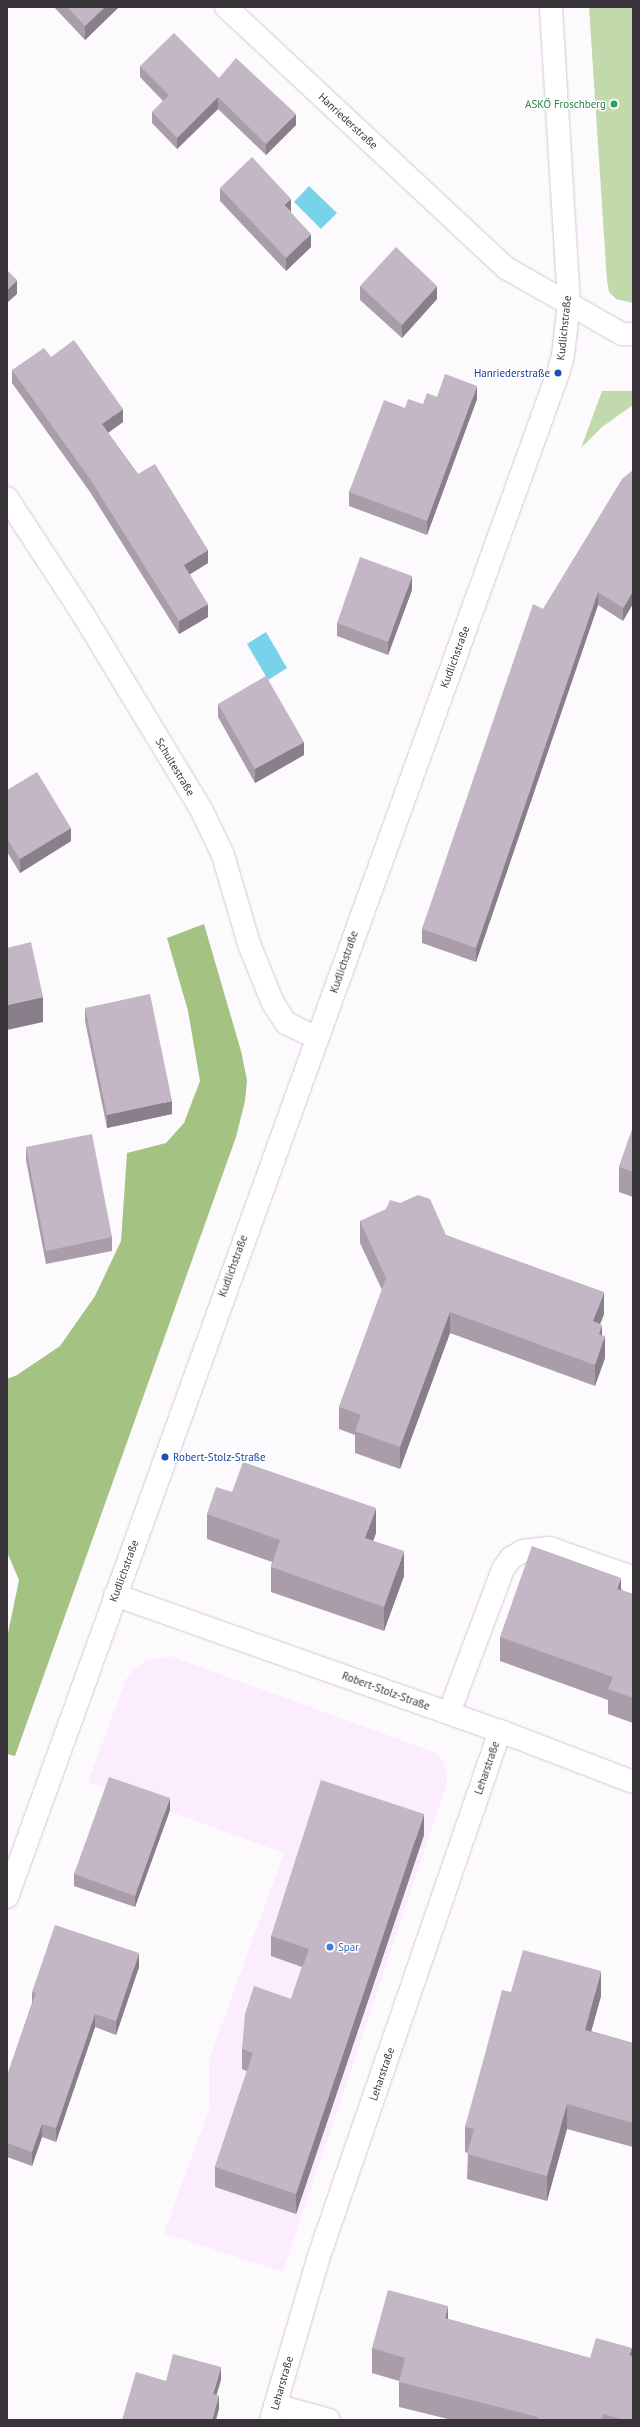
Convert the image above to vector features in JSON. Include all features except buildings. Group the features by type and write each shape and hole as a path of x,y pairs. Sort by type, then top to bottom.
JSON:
{"street":[{"name":"Hanriederstraße","path":"226,7 506,268 622,334 633,334"},
{"name":"Kudlichstraße","path":"7,1897 558,373 563,355 568,303 551,7"},
{"name":"Schultestraße","path":"7,498 81,611 214,834 223,855 249,944 273,1004 286,1023 318,1038"},
{"path":"449,1713 503,1569 511,1558 523,1551 549,1548 626,1575 633,1585"},
{"name":"Robert-Stolz-Straße","path":"115,1595 500,1731 633,1782"},
{"name":"Leharstraße","path":"273,2413 322,2249 500,1731"},
{"path":"273,2413 330,2420"}],"shaded area":[{"path":"170,1656 434,1752 443,1760 447,1772 447,1784 283,2272 164,2233 209,2109 209,2060 284,1853 88,1782 126,1679 135,1668 146,1661"}],"green space":[{"name":"ASKÖ Froschberg","path":"589,7 633,7 633,303 616,299 609,292 607,281"},
{"path":"602,391 633,391 633,405 602,427 581,448"},
{"path":"204,924 241,1051 247,1080 245,1101 236,1137 15,1756 7,1754 7,1638 19,1580 7,1552 7,1379 17,1375 60,1346 95,1296 121,1241 127,1153 166,1143 184,1123 200,1081 188,1011 167,938"}],"water":[{"path":"309,186 337,213 321,229 294,202"},
{"path":"266,632 287,668 268,680 247,644"}],"place":[{"name":"ASKÖ Froschberg","path":"614,104"},
{"name":"Hanriederstraße","path":"558,373"},
{"name":"Robert-Stolz-Straße","path":"165,1457"},
{"name":"Spar","path":"330,1947"}]}
